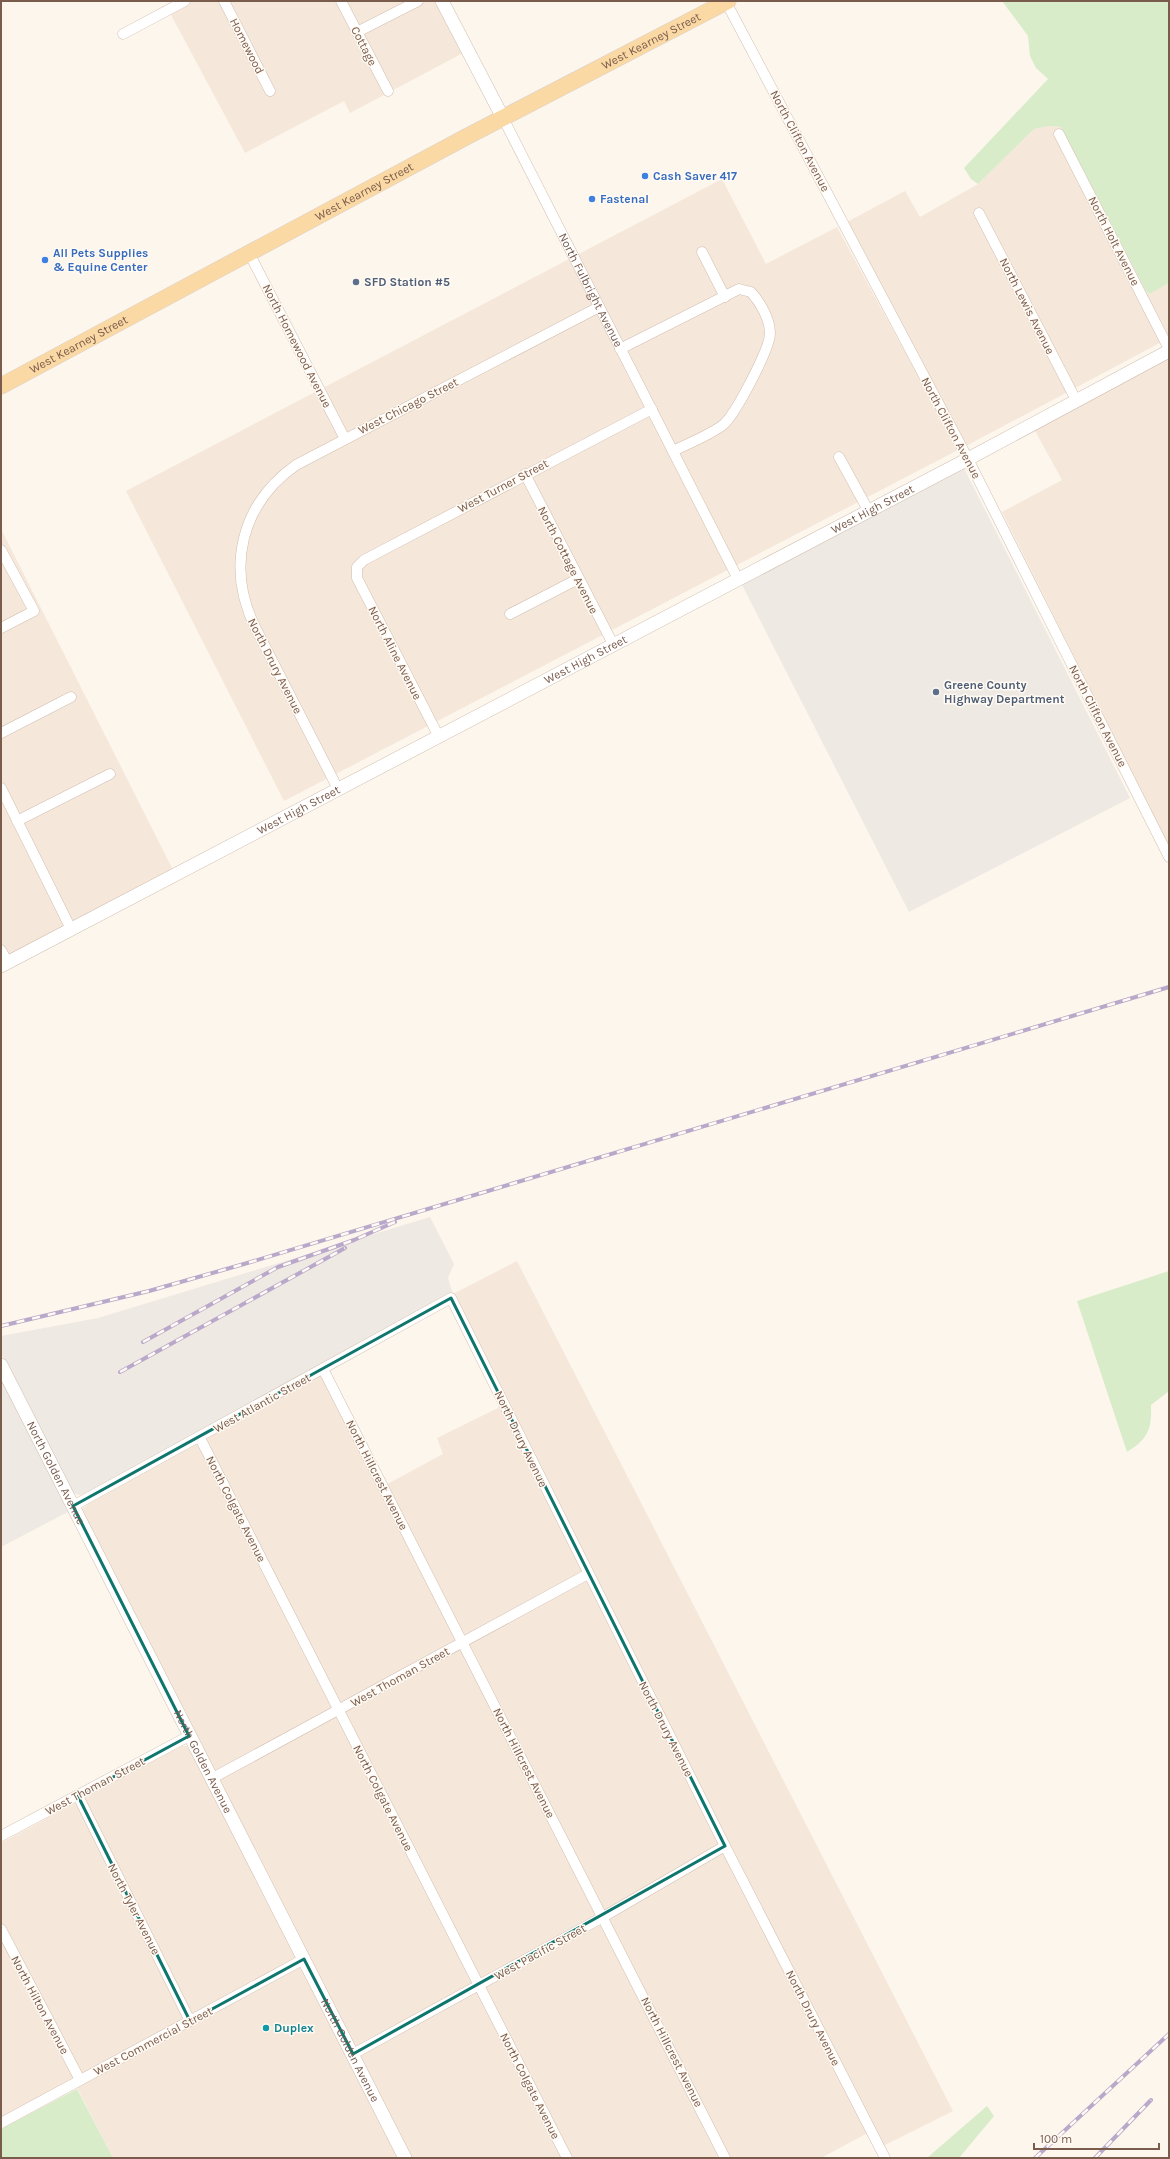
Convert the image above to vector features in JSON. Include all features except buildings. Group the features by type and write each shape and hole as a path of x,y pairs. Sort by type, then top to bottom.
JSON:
{"main road":[{"name":"West Kearney Street","path":"1,386 503,118 727,2"}],"street":[{"path":"122,34 185,1"},
{"name":"Homewood","path":"224,1 270,91"},
{"name":"Cottage","path":"341,1 388,91"},
{"path":"357,32 418,1"},
{"name":"North Fulbright Avenue","path":"442,1 738,579"},
{"name":"North Clifton Avenue","path":"727,2 968,459 1169,857"},
{"name":"North Holt Avenue","path":"1059,134 1169,350"},
{"name":"North Lewis Avenue","path":"979,213 1076,400"},
{"path":"702,252 725,296"},
{"name":"North Homewood Avenue","path":"249,253 345,438"},
{"path":"620,349 741,289 752,294 768,322 770,332 769,341 738,406 731,417 722,426 673,451"},
{"name":"West Chicago Street","path":"245,535 260,503 281,477 296,466 345,438 599,307"},
{"name":"West High Street","path":"4,965 868,510 968,459 1169,350"},
{"name":"West Turner Street","path":"357,567 364,560 525,474 652,409"},
{"path":"839,457 868,510"},
{"name":"North Cottage Avenue","path":"525,474 578,579 613,644"},
{"name":"North Drury Avenue","path":"245,535 240,571 248,609 338,789"},
{"path":"1,550 34,611 1,628"},
{"name":"North Aline Avenue","path":"357,567 357,578 438,737"},
{"path":"510,614 578,579"},
{"path":"1,733 71,697"},
{"path":"17,821 110,774"},
{"path":"1,788 71,929"},
{"path":"1,950 4,965"},
{"name":"North Drury Avenue","path":"451,1298 588,1574 884,2158"},
{"name":"West Atlantic Street","path":"73,1506 200,1438 451,1298"},
{"name":"North Golden Avenue","path":"1,1365 405,2158"},
{"name":"North Hillcrest Avenue","path":"323,1369 725,2158"},
{"name":"North Colgate Avenue","path":"200,1438 567,2158"},
{"name":"West Thoman Street","path":"211,1779 588,1574"},
{"name":"West Thoman Street","path":"1,1836 68,1799 78,1796 189,1736"},
{"name":"North Tyler Avenue","path":"78,1796 190,2021"},
{"name":"West Pacific Street","path":"353,2054 603,1917 725,1846"},
{"name":"North Hilton Avenue","path":"1,1929 80,2080"},
{"name":"West Commercial Street","path":"1,2123 304,1959"}],"highlighted area":[{"path":"451,1298 725,1846 353,2054 304,1959 190,2021 78,1796 189,1736 73,1506"}],"shaded area":[{"path":"193,1 437,1 463,53 350,113 344,101 245,153 170,13"},
{"path":"1049,126 1061,127 1146,291 1150,294 1169,283 1169,338 966,446 847,222 905,191 920,217 978,184 1034,129"},
{"path":"722,179 766,264 837,227 958,450 284,801 126,491"},
{"path":"1169,357 1169,847 1002,512 1062,480 1034,429"},
{"name":"Greene County Highway Department","path":"964,468 1130,798 909,912 742,585"},
{"path":"1,529 173,870 1,961"},
{"path":"430,1217 454,1264 448,1278 453,1294 86,1494 79,1495 72,1492 1,1354 1,1336 98,1318"},
{"path":"517,1261 953,2111 883,2146 875,2129 821,2158 410,2158 81,1510 88,1504 320,1376 323,1377 380,1488 443,1454 437,1438 500,1407 453,1294"},
{"path":"1,1379 68,1512 1,1547"},
{"path":"182,1746 186,1746 191,1751 399,2158 113,2158 72,2078 1,2118 1,1843"}],"green space":[{"path":"1002,1 1169,1 1169,283 1150,294 1146,291 1061,127 1049,126 1034,129 978,184 971,179 964,168 1048,79 1036,68 1030,56 1028,36"},
{"path":"1169,1271 1169,1391 1151,1405 1151,1421 1147,1433 1140,1443 1127,1452 1077,1301"},
{"path":"77,2089 113,2158 1,2158 1,2129"},
{"path":"987,2106 994,2116 959,2158 927,2158"}],"railway":[{"path":"1,1326 149,1291 244,1264 1169,987"},
{"path":"143,1342 278,1267 354,1240 395,1222"},
{"path":"120,1372 345,1248"},
{"path":"1035,2158 1169,2034"},
{"path":"1095,2158 1151,2100"}],"place":[{"name":"Cash Saver 417","path":"645,176"},
{"name":"Fastenal","path":"592,199"},
{"name":"All Pets Supplies & Equine Center","path":"45,260"},
{"name":"SFD Station #5","path":"356,282"},
{"name":"Greene County Highway Department","path":"936,692"},
{"name":"Duplex","path":"266,2028"}]}
